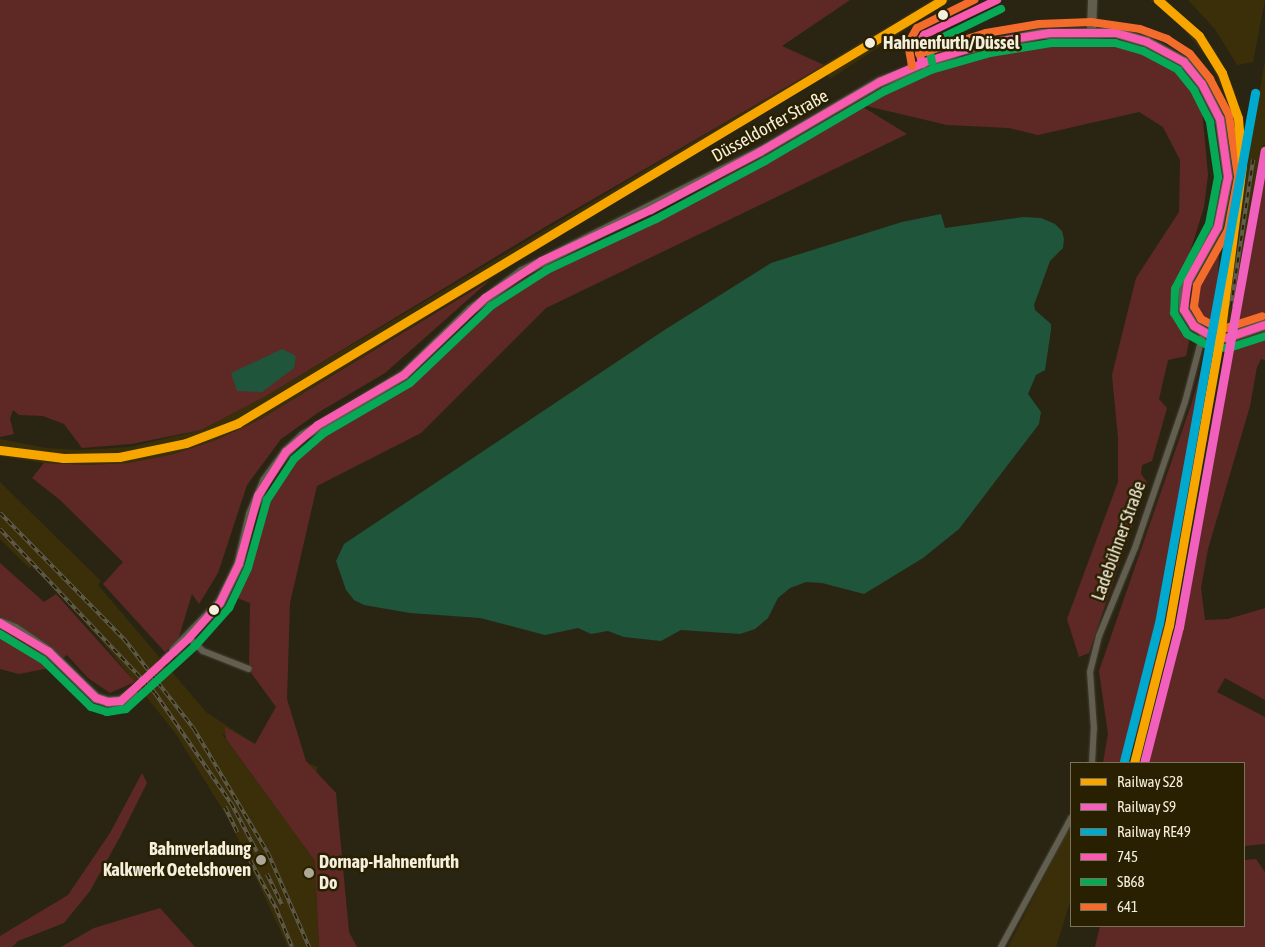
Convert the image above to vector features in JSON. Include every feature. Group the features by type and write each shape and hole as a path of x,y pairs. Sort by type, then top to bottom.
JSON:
{"main road":[{"path":"1091,32 1092,0"},
{"name":"Düsseldorfer Straße","path":"174,651 189,638 220,603 233,579 258,496 286,452 318,425 404,375 471,310 505,283 542,261 651,210 760,152 880,82 913,67 988,43 1041,34 1091,32 1136,38 1172,54 1202,84 1220,118 1228,177 1224,205 1218,227 1188,281 1183,298 1186,316 1203,334"},
{"path":"1203,334 1227,338 1265,325"},
{"path":"0,623 15,629 50,652 96,698 108,702 121,700 132,693"}],"street":[{"name":"Ladebühner Straße","path":"1092,762 1094,728 1090,672 1099,636 1136,548 1186,402 1203,334"},
{"path":"189,638 204,652 249,669"},
{"path":"1001,947 1070,820"}],"shaded area":[{"path":"0,0 850,0 782,46 824,65 545,227 266,396 201,430 131,444 82,448 64,424 43,416 19,415 13,410 10,419 14,434 0,437"},
{"path":"932,0 951,0 830,79 826,73 259,420 216,440 174,454 128,463 90,465 44,463 0,456 0,439 46,448 81,450 130,447 201,430 266,396"},
{"path":"1150,0 1166,0 1215,50 1234,89 1242,119 1246,169 1265,60 1265,166 1228,347 1213,345 1234,212 1237,175 1235,120 1210,61 1176,20"},
{"path":"1188,0 1265,0 1253,62 1237,65 1215,29"},
{"path":"1083,36 1144,44 1174,63 1201,99 1208,175 1204,207 1177,294 1180,318 1191,332 1186,356 1168,360 1159,399 1167,408 1152,461 1142,465 1141,474 1147,482 1089,653 1079,657 1067,619 1118,482 1118,438 1112,375 1136,278 1179,212 1180,160 1163,127 1139,112 1038,135 1009,128 947,125 858,104 907,134 546,308 421,433 317,486 290,603 287,699 306,761 336,793 349,932 357,947 319,947 315,861 226,739 225,727 255,744 276,707 249,670 250,603 235,597 265,498 293,455 338,423 396,393 481,310 511,286 548,265 657,215 882,86 964,53 1016,43"},
{"path":"1265,148 1265,360 1261,359 1257,367 1250,406 1208,549 1201,588 1205,620 1228,619 1265,608 1265,700 1225,678 1217,692 1265,717 1265,844 1245,846 1245,762 1143,762 1173,665"},
{"path":"941,214 945,228 1023,217 1041,218 1055,224 1062,231 1064,239 1063,248 1050,261 1034,305 1035,310 1051,324 1045,370 1036,375 1028,394 1041,412 1039,424 959,529 923,558 864,594 822,583 806,582 790,588 778,598 768,618 755,629 740,634 681,630 661,641 624,637 608,631 591,634 578,628 545,635 480,618 410,613 364,605 354,600 346,590 336,561 344,544 666,329 771,263 902,222"},
{"path":"1219,254 1216,322 1206,324 1193,305 1196,288"},
{"path":"490,280 385,373 319,412 281,439 247,485 218,573 199,604 192,594 178,640 165,652 103,584 123,562 59,499 32,478 44,463 90,465 128,463 174,454 216,440 259,420"},
{"path":"282,349 296,356 294,368 262,392 237,391 231,373"},
{"path":"1206,353 1213,354 1157,666 1128,762 1103,762 1108,734 1099,671 1191,405"},
{"path":"0,482 101,581 98,585 206,712 256,745 318,767 316,774 254,751 222,734 315,861 319,947 288,947 229,820 176,734 106,646 33,565 29,568 0,539"},
{"path":"0,563 44,602 56,594 135,682 110,693 88,678 67,655 49,668 19,674 0,669"},
{"path":"142,773 147,783 121,835 90,891 64,923 18,941 12,947 0,947 0,936 68,895 110,833"},
{"path":"1070,826 1070,902 1056,947 1008,947"},
{"path":"1256,859 1265,872 1265,947 1095,947 1100,927 1245,927 1245,860"},
{"path":"160,908 195,947 61,947 94,928"}],"waterway":[{"path":"0,631 53,666"}],"tunnel":[{"path":"132,693 174,651"}],"railway":[{"path":"1231,306 1253,160"},
{"path":"0,513 124,639 194,729 268,853 309,947"},
{"path":"0,529 155,693 231,803 257,852"},
{"path":"225,807 237,832"},
{"path":"250,860 276,908 292,947"},
{"path":"267,874 282,905"}],"rail line":[{"name":"S28","path":"0,450 63,458 119,457 186,443 238,423 942,0"},
{"name":"S28","path":"1134,762 1169,625 1221,329 1242,165 1238,118 1222,73 1199,36 1158,0"},
{"name":"RE49","path":"1124,761 1159,623 1255,93"},
{"name":"S9","path":"1144,762 1179,627 1265,151"}],"transit line":[{"name":"641","path":"912,66 908,44 917,28 974,0"},
{"name":"745","path":"922,64 918,45 924,35 997,0"},
{"name":"SB68","path":"932,62 929,47 931,43 1001,9"},
{"name":"641","path":"919,54 986,33 1039,24 1091,22 1140,29 1167,39 1190,54 1210,79 1229,115 1238,177 1228,230 1197,285 1194,307 1201,319 1216,327 1226,328 1262,316"},
{"name":"745","path":"0,623 49,652 96,698 108,702 121,701 189,638 220,603 239,564 258,496 286,452 318,425 404,375 485,298 542,261 651,210 760,152 880,82 928,61 988,43 1050,33 1116,33 1147,42 1184,62 1202,84 1220,119 1228,177 1218,227 1188,281 1184,310 1194,326 1213,337 1227,338 1265,325"},
{"name":"SB68","path":"0,634 43,660 91,707 107,712 126,709 196,645 229,608 248,568 267,500 294,459 324,433 410,383 491,306 547,270 656,219 765,161 885,91 931,70 990,53 1051,43 1115,43 1143,51 1178,70 1194,90 1210,122 1218,177 1209,224 1175,289 1174,313 1187,334 1210,347 1229,348 1265,336"}],"place":[{"name":"Hahnenfurth/Düssel","path":"870,43"},
{"name":"Bahnverladung Kalkwerk Oetelshoven","path":"261,860"},
{"name":"Dornap-Hahnenfurth Do","path":"309,873"}]}
